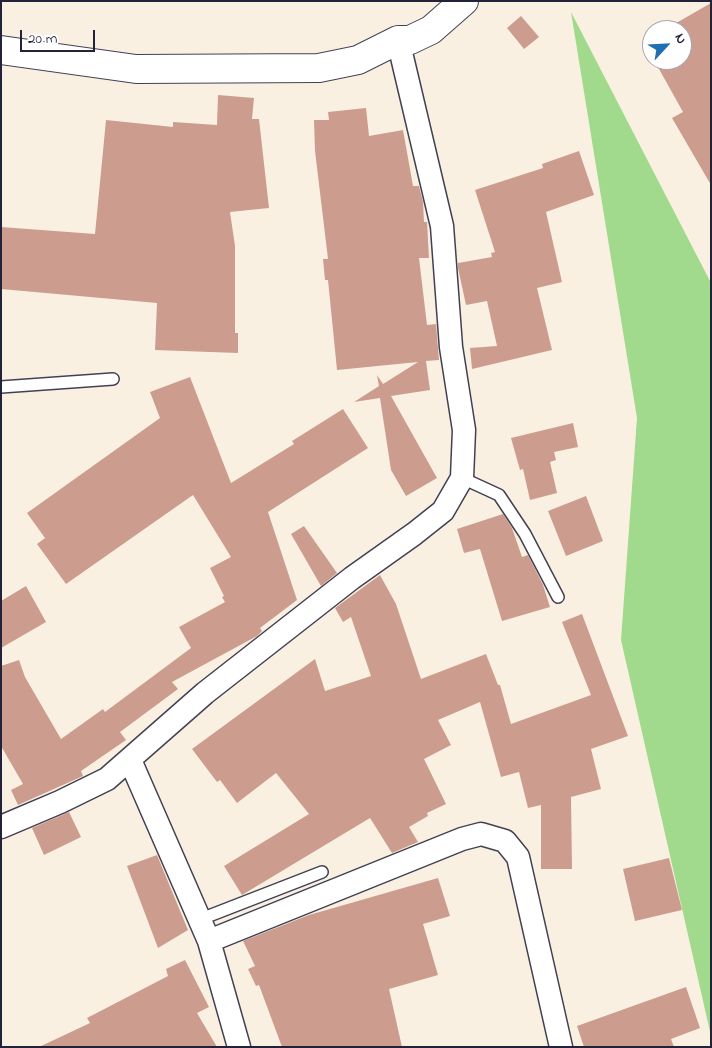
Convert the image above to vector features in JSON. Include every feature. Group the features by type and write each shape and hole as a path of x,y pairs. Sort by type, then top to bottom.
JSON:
{"street":[{"path":"1,50 136,69 319,68 358,60 398,40 410,40 431,30 464,1"},
{"path":"1,827 60,802 107,779 205,693 352,578 443,511 462,478 464,430 451,347 442,226 398,40"},
{"path":"130,760 201,919 239,1047"},
{"path":"209,941 462,839 481,834 504,841 518,857 561,1047"}],"lane":[{"path":"1,387 113,379"},
{"path":"462,478 498,495 525,534 558,597"},
{"path":"201,919 322,872"}],"green space":[{"path":"571,12 711,283 711,1036 621,640 637,418"}],"building":[{"path":"711,3 711,185 672,118 683,112 660,70 692,70 692,20 681,20"},
{"path":"521,16 539,37 524,49 507,28"},
{"path":"218,95 254,98 252,119 259,119 269,208 230,212 235,246 235,333 238,333 238,353 155,350 157,303 1,289 1,227 95,234 106,120 173,127 173,122 217,125"},
{"path":"366,108 369,136 403,130 413,186 419,186 423,202 424,222 427,222 429,258 419,258 427,325 436,324 439,360 426,361 430,390 391,396 437,478 406,496 391,470 380,398 354,402 379,386 377,375 383,384 418,362 337,370 328,280 325,280 323,259 328,259 315,151 314,120 329,120 328,112"},
{"path":"579,151 594,195 546,212 562,282 537,288 552,350 472,369 470,348 497,346 487,301 466,305 458,268 458,263 492,257 491,253 495,252 475,190 543,168 542,164"},
{"path":"190,377 231,483 294,444 292,441 343,409 368,448 268,512 297,600 260,628 262,631 257,636 172,682 178,689 120,732 126,740 81,771 83,776 18,805 11,790 23,784 1,746 1,666 19,660 25,677 61,739 103,709 105,712 191,648 179,627 225,602 222,597 224,596 210,568 231,557 193,495 66,584 37,544 45,538 27,513 160,418 150,392"},
{"path":"573,423 578,447 554,452 556,460 550,462 557,493 530,500 523,469 520,470 511,438"},
{"path":"586,496 603,541 566,556 548,511"},
{"path":"503,514 512,528 522,557 528,555 543,585 550,607 502,621 480,549 464,553 457,529"},
{"path":"304,526 337,573 321,586 291,534"},
{"path":"380,575 396,604 421,679 486,654 498,685 500,685 511,724 591,695 562,622 582,614 628,736 591,749 601,789 571,797 572,869 541,869 541,805 528,808 519,772 501,777 480,702 438,720 451,745 424,759 446,804 427,813 428,816 409,827 418,842 392,853 370,818 242,895 224,866 309,814 276,773 237,803 220,780 217,782 192,749 315,659 325,691 371,676 351,617 343,622 335,608"},
{"path":"26,586 46,622 1,648 1,601"},
{"path":"69,812 81,837 44,855 32,828"},
{"path":"157,855 188,930 158,948 127,866"},
{"path":"669,858 682,910 635,921 623,869"},
{"path":"438,878 450,916 423,924 438,975 389,989 402,1047 282,1047 259,985 256,986 248,969 255,966 243,941 309,915"},
{"path":"185,960 209,1007 197,1013 217,1047 39,1047 90,1023 87,1018 168,976 166,969"},
{"path":"686,987 700,1028 671,1039 674,1047 584,1047 577,1026"}]}
